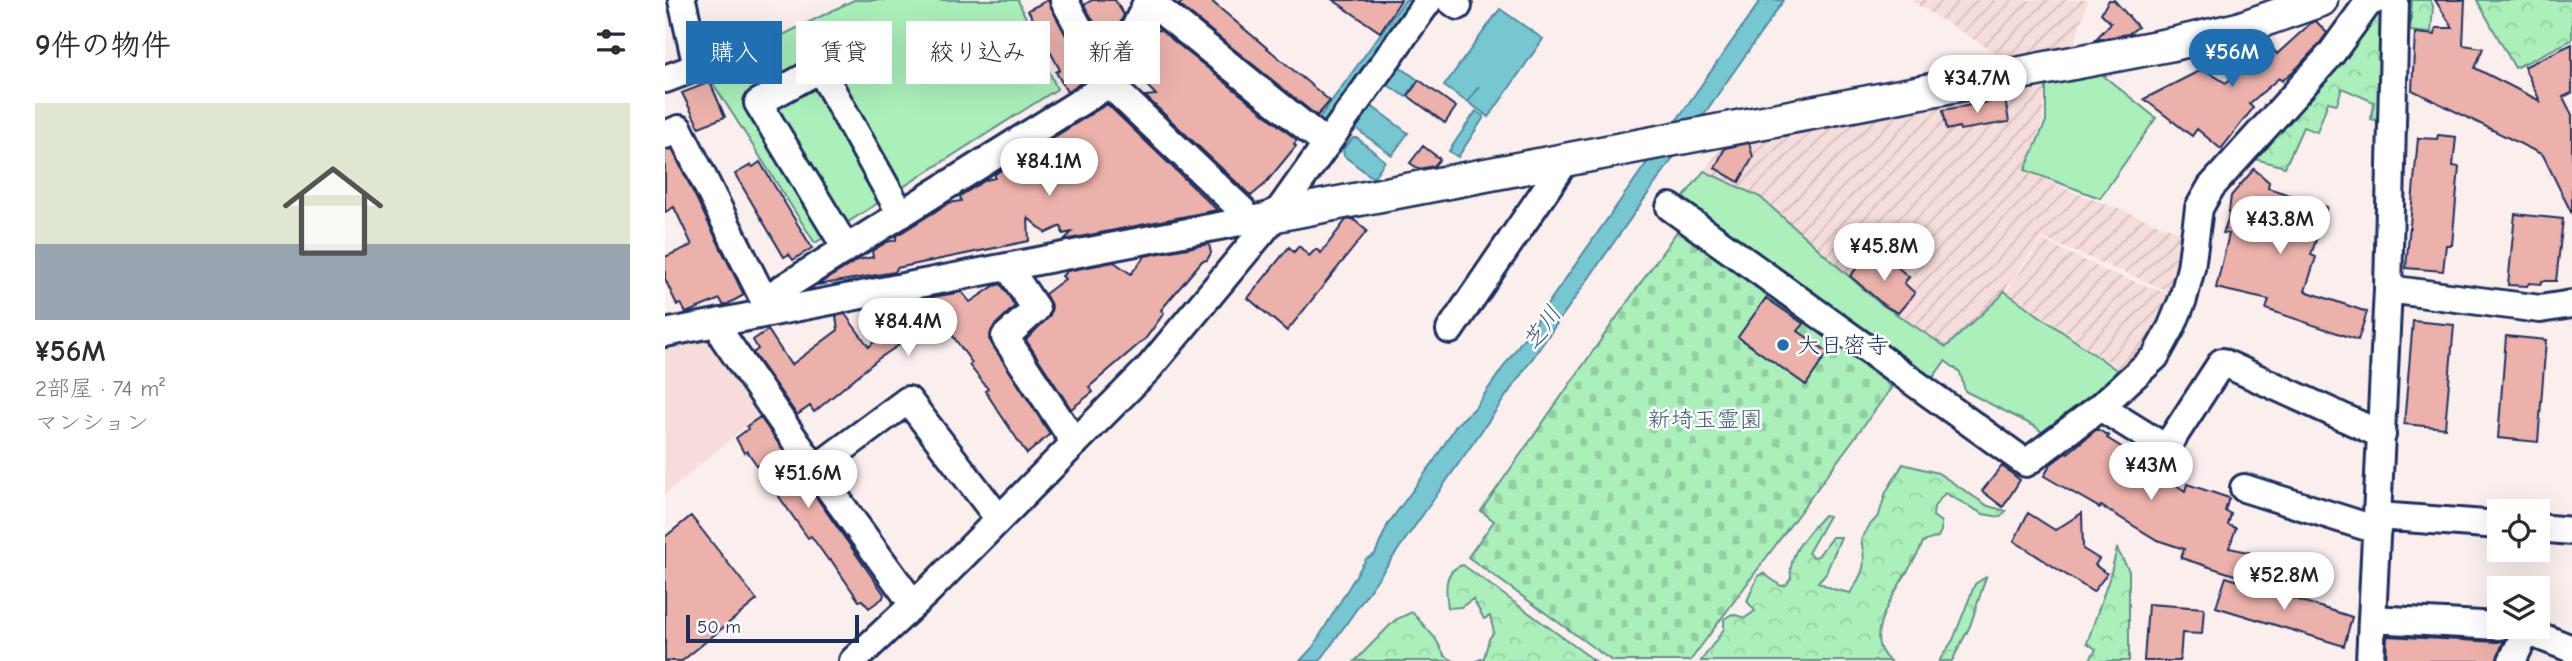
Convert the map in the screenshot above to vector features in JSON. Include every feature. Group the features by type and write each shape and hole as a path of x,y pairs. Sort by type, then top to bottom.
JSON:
{"street":[{"path":"665,79 697,67 682,0"},
{"path":"1064,0 1075,21"},
{"path":"1138,21 1148,0 1327,144"},
{"path":"853,661 1149,368 1276,215 1429,0"},
{"path":"665,332 720,322 768,306 1008,267 2179,43 2238,29 2321,0"},
{"path":"1670,207 2026,463 2100,407 2155,357 2183,299 2191,268 2199,208 2211,187 2331,54 2368,3 2375,0"},
{"path":"2369,661 2388,289 2395,0"},
{"path":"846,248 758,103 820,69 901,214"},
{"path":"768,306 846,248 1108,84 1242,210 1245,222"},
{"path":"665,135 679,129 768,306"},
{"path":"1450,330 1566,160"},
{"path":"1008,267 1036,309 1005,337 1075,443"},
{"path":"2388,289 2540,309 2572,304"},
{"path":"720,322 724,338 814,469 913,604"},
{"path":"2100,407 2166,448 2222,362 2382,435"},
{"path":"814,469 908,400 999,519"},
{"path":"2244,488 2377,523 2487,525"},
{"path":"2550,529 2572,531"},
{"path":"2372,619 2487,625"},
{"path":"2512,661 2518,639"},
{"path":"2546,639 2572,649"}],"shaded area":[{"path":"1910,0 2088,0 2072,51 2012,63"},
{"path":"2045,82 2043,121 2024,170 2075,193 2044,236 2076,193 2185,234 2171,292 2042,238 1999,298 1946,347 1878,302 1760,197 1704,171 1720,150"},
{"path":"2042,240 2106,271 2171,295 2162,320 2138,355 2122,371 2007,291"},
{"path":"705,337 723,345 765,410 665,494 665,344"}],"green space":[{"path":"854,0 1018,0 1027,21 906,21 906,84 1050,84 1050,73 1057,89 815,243 713,84 782,84 782,35 796,29 796,84 892,84 892,21 811,21"},
{"path":"2386,0 2379,121 2371,119 2374,102 2342,88 2337,104 2328,102 2317,132 2303,127 2285,167 2255,159"},
{"path":"2412,0 2430,0 2433,6 2431,33 2410,31"},
{"path":"2477,0 2572,0 2572,40 2515,68"},
{"path":"2100,73 2156,118 2100,198 2025,170 2046,121 2046,83"},
{"path":"1704,171 1760,197 1878,302 1946,347 2004,291 2121,373 2045,435 2036,427 1965,391 1960,372 1945,361 1927,386 1676,207"},
{"name":"新埼玉霊園","path":"1680,227 1892,387 1690,661 1612,661 1468,557 1494,521 1481,511"},
{"path":"1903,464 1938,473 1988,506 2006,511 2000,517 1983,514 1945,493 1934,507 1933,516 1941,522 1941,531 1938,537 1923,542 1882,620 1878,635 1880,649 1890,661 1701,661 1724,629 1724,619 1732,614 1745,618 1755,611 1747,601 1758,576 1763,573 1781,586 1786,585 1791,578 1796,551 1824,515 1829,516 1808,553 1813,557 1818,556 1832,537 1841,537 1826,573 1818,582 1850,593 1863,568 1861,540 1879,515 1886,492"},
{"path":"2117,549 2129,571 2129,661 2089,661 2096,649 2087,643"},
{"path":"1463,565 1595,661 1476,661 1484,658 1489,639 1494,632 1490,616 1484,619 1473,599 1461,607 1448,608 1448,577"},
{"path":"1986,577 1970,626 1952,661 1939,661 1953,640 1975,584"},
{"path":"1412,612 1435,638 1445,656 1454,661 1355,661 1395,620"}],"water":[{"path":"1405,0 1420,0 1328,129 1317,121"},
{"name":"芝川","path":"1761,0 1784,0 1320,661 1300,661 1313,647 1366,559 1375,554 1388,524 1457,424 1474,409"},
{"path":"1500,9 1543,39 1489,117 1468,102 1479,86 1467,102 1444,86"},
{"path":"1399,66 1418,80 1406,97 1386,84"},
{"path":"1370,105 1408,133 1392,155 1354,127"},
{"path":"1476,111 1484,117 1458,157 1449,151"},
{"path":"1353,138 1357,138 1385,161 1373,178 1344,156 1343,149"}],"building":[{"path":"1048,0 1064,31 1064,84 1079,84 1067,92 1056,72 1060,70 1050,51 1050,21 1034,21 1028,10"},
{"path":"1092,0 1115,0 1124,15 1121,21 1094,21 1084,5"},
{"path":"1184,0 1210,0 1330,101 1317,116 1179,5"},
{"path":"1333,0 1401,0 1380,32"},
{"path":"2109,0 2114,0 2138,27 2128,34 2095,40 2111,23 2101,13"},
{"path":"2435,0 2465,0 2463,45 2483,48 2475,68 2540,101 2524,67 2572,44 2572,93 2563,97 2572,115 2572,214 2543,155 2412,90 2415,33 2435,35 2436,28 2453,28"},
{"path":"2316,21 2327,33 2319,44 2282,81 2279,78 2249,104 2253,108 2221,149 2197,129 2192,136 2144,99 2203,69 2226,83 2256,57 2247,47 2264,39 2277,54"},
{"path":"1160,30 1297,140 1294,144 1296,146 1264,185 1251,196 1145,96 1156,95 1145,84 1160,84"},
{"path":"1419,80 1456,107 1445,123 1408,96"},
{"path":"711,84 725,117 699,127 682,93"},
{"path":"2005,99 2009,122 1947,130 1943,110"},
{"path":"1107,104 1217,210 1064,240 1072,232 1063,234 1061,226 1046,233 1028,218 1029,241 897,268 895,272 817,285 858,260 873,257 872,251 896,240 896,236 949,203 961,201 960,196 986,180 995,178 995,174 1018,160 1042,155 1040,146"},
{"path":"2438,135 2456,137 2453,166 2459,167 2452,245 2446,245 2443,271 2406,268 2418,138 2437,139"},
{"path":"1749,143 1753,157 1739,182 1715,168 1725,148"},
{"path":"1423,146 1440,159 1434,166 1419,169 1410,163"},
{"path":"672,149 744,295 724,306 720,299 686,313 681,304 677,305 665,279 665,257 692,245 674,207 665,212 665,150"},
{"path":"760,162 812,248 793,260 789,254 784,257 735,174"},
{"path":"2254,169 2269,182 2268,188 2327,207 2311,255 2316,257 2305,291 2367,312 2358,340 2266,309 2269,300 2216,288 2229,234 2223,233 2231,196"},
{"path":"2515,214 2563,219 2556,281 2529,283 2527,286 2508,285"},
{"path":"1353,219 1367,231 1287,331 1248,298 1289,247 1294,252 1299,246 1309,256 1316,249 1321,253 1346,220"},
{"path":"1209,244 1211,253 1207,260 1202,261 1161,310 1164,313 1146,338 1089,387 1093,392 1071,409 1026,340 1050,315 1052,307 1045,294 1065,279 1062,276 1067,271 1114,262 1131,274 1145,256"},
{"path":"1869,254 1883,266 1889,260 1909,277 1904,283 1915,293 1898,313 1885,306 1850,276"},
{"path":"1001,284 1015,306 994,326 989,339 1050,434 1027,454 985,391 988,389 969,365 972,363 940,318 878,359 814,412 810,406 797,415 753,353 758,349 753,340 768,330 791,365 838,330 836,316 845,314 869,347 906,309 910,313 927,298 962,292 970,302"},
{"name":"大日密寺","path":"1766,298 1804,324 1798,331 1828,352 1806,385 1738,337"},
{"path":"2413,321 2454,325 2445,428 2404,424"},
{"path":"2506,336 2546,340 2538,442 2498,438"},
{"path":"760,417 884,594 883,598 869,608 862,600 859,601 811,536 808,538 747,451 744,453 736,438"},
{"path":"2097,429 2185,491 2187,484 2229,498 2225,511 2231,514 2228,525 2236,528 2229,548 2249,552 2241,577 2181,558 2184,549 2157,540 2044,476 2051,464"},
{"path":"2002,466 2020,480 2003,507 1982,491"},
{"path":"2028,513 2055,530 2082,513 2083,549 2099,559 2095,565 2107,574 2093,592 2014,541"},
{"path":"691,516 757,600 682,661 665,661 665,537"},
{"path":"2226,577 2352,617 2344,646 2216,607"},
{"path":"2148,604 2204,608 2202,634 2182,633 2180,661 2144,661"},
{"path":"2387,636 2498,642 2504,640 2496,661 2386,661"}],"place":[{"name":"大日密寺","path":"1783,345"}]}
